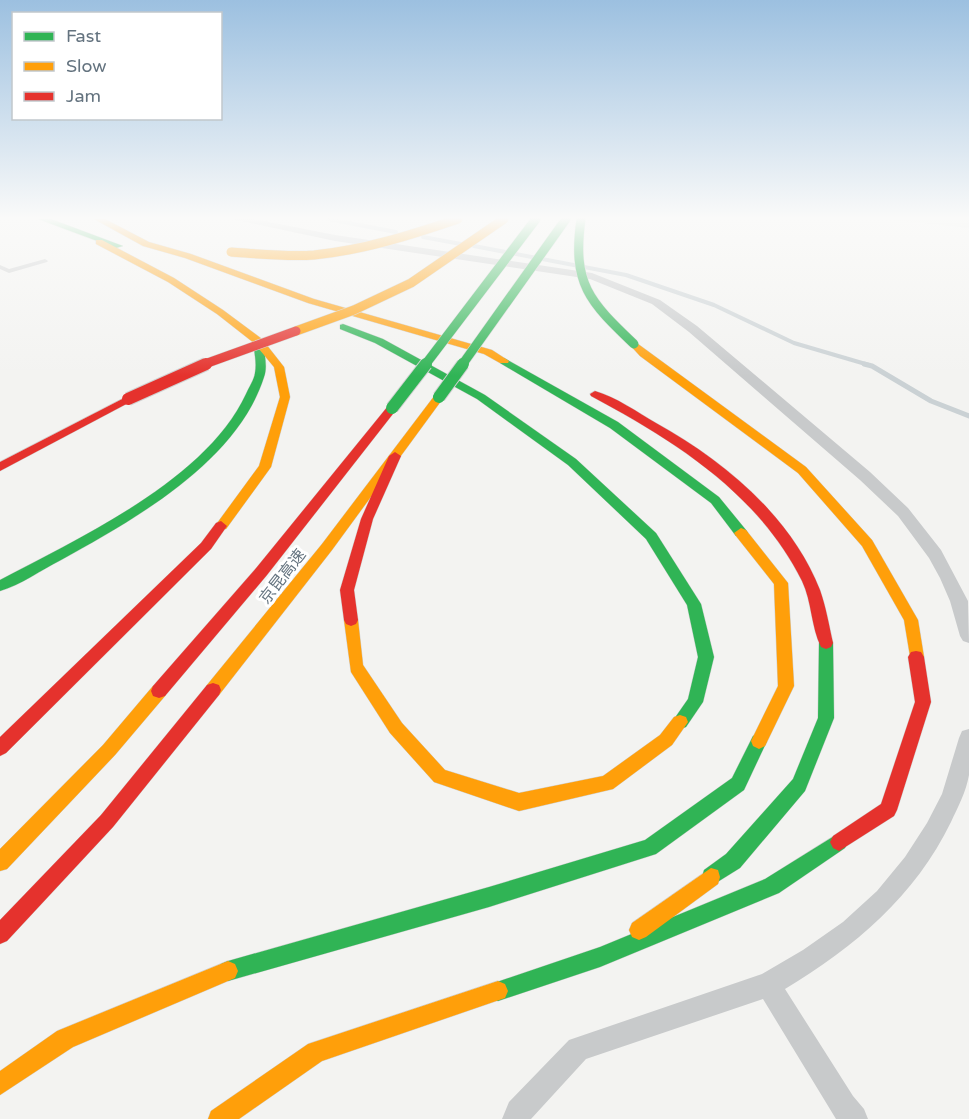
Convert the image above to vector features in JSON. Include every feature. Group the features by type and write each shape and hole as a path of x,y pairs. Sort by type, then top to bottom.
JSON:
{"highway":[{"path":"0,748 206,546 265,468 285,397 279,367 258,341 220,312 155,271"},
{"path":"188,271 379,341 481,396 572,462 651,536 694,604 706,657 695,702 666,740 607,783 519,802 440,776 396,728 356,667 347,590 367,519 395,456"},
{"path":"230,271 311,301 488,352 579,386 659,428 729,477 775,525 810,582 826,644 826,718 799,785 733,861 600,957"},
{"path":"0,467 128,399 194,368 354,310 411,283 428,271"},
{"name":"京昆高速","path":"0,861 110,750 262,571 392,408 496,271"},
{"name":"京昆高速","path":"0,934 107,820 327,547 439,397 529,271"},
{"path":"219,1119 316,1052 600,957 772,886 888,810 924,702 910,620 867,543 802,470 634,344 593,304 579,271"},
{"path":"0,586 103,528 176,481 226,437 248,408 260,376 258,341"},
{"path":"0,1083 65,1040 238,968 489,897 650,848 738,784 786,686 781,583 716,500 614,425 488,352"}],"street":[{"path":"560,271 592,276 656,302 702,337 865,476 903,512 935,554 958,601 969,636"},
{"path":"516,1119 519,1112 578,1049 768,985 812,959 851,930 885,898 913,865 935,831 952,797 969,738"},
{"path":"768,985 843,1106 854,1119"}],"waterway":[{"path":"606,271 626,275 714,305 794,343 869,365"},
{"path":"864,364 872,366 931,401 969,416"}],"traffic: fast":[{"path":"392,408 496,271"},
{"path":"439,397 529,271"},
{"path":"580,271 586,290 595,303 634,344"},
{"path":"343,327 379,341 481,397 572,462 651,536 694,604 706,657 695,702 680,722"},
{"path":"0,586 110,526 149,501 186,474 218,444 243,412 259,378 261,364 258,341"},
{"path":"504,361 614,425 715,500 741,533"},
{"path":"711,877 733,861 799,785 826,718 826,643"},
{"path":"228,971 489,897 650,848 738,784 759,741"},
{"path":"498,991 600,957 772,886 839,842"}],"traffic: slow":[{"path":"154,271 220,312 258,341 279,367 285,397 265,467 221,526"},
{"path":"230,271 311,301 488,352 504,361"},
{"path":"296,331 354,310 411,283 428,271"},
{"path":"634,344 644,354 802,470 867,543 911,620 916,657"},
{"path":"213,690 327,547 439,397"},
{"path":"741,533 781,583 786,686 759,741"},
{"path":"351,620 356,667 396,728 440,776 519,802 607,783 666,740 680,722"},
{"path":"0,862 109,750 159,691"},
{"path":"639,930 711,877"},
{"path":"0,1084 65,1039 228,971"},
{"path":"219,1119 316,1052 498,991"}],"traffic: jam":[{"path":"128,399 194,368 296,331"},
{"path":"595,394 659,429 718,470 745,493 770,520 791,549 809,581 826,643"},
{"path":"0,467 128,399"},
{"path":"159,691 262,571 392,408"},
{"path":"351,620 347,590 367,519 395,456"},
{"path":"0,748 206,546 221,526"},
{"path":"839,842 888,810 923,702 916,657"},
{"path":"0,934 107,821 213,690"}]}
